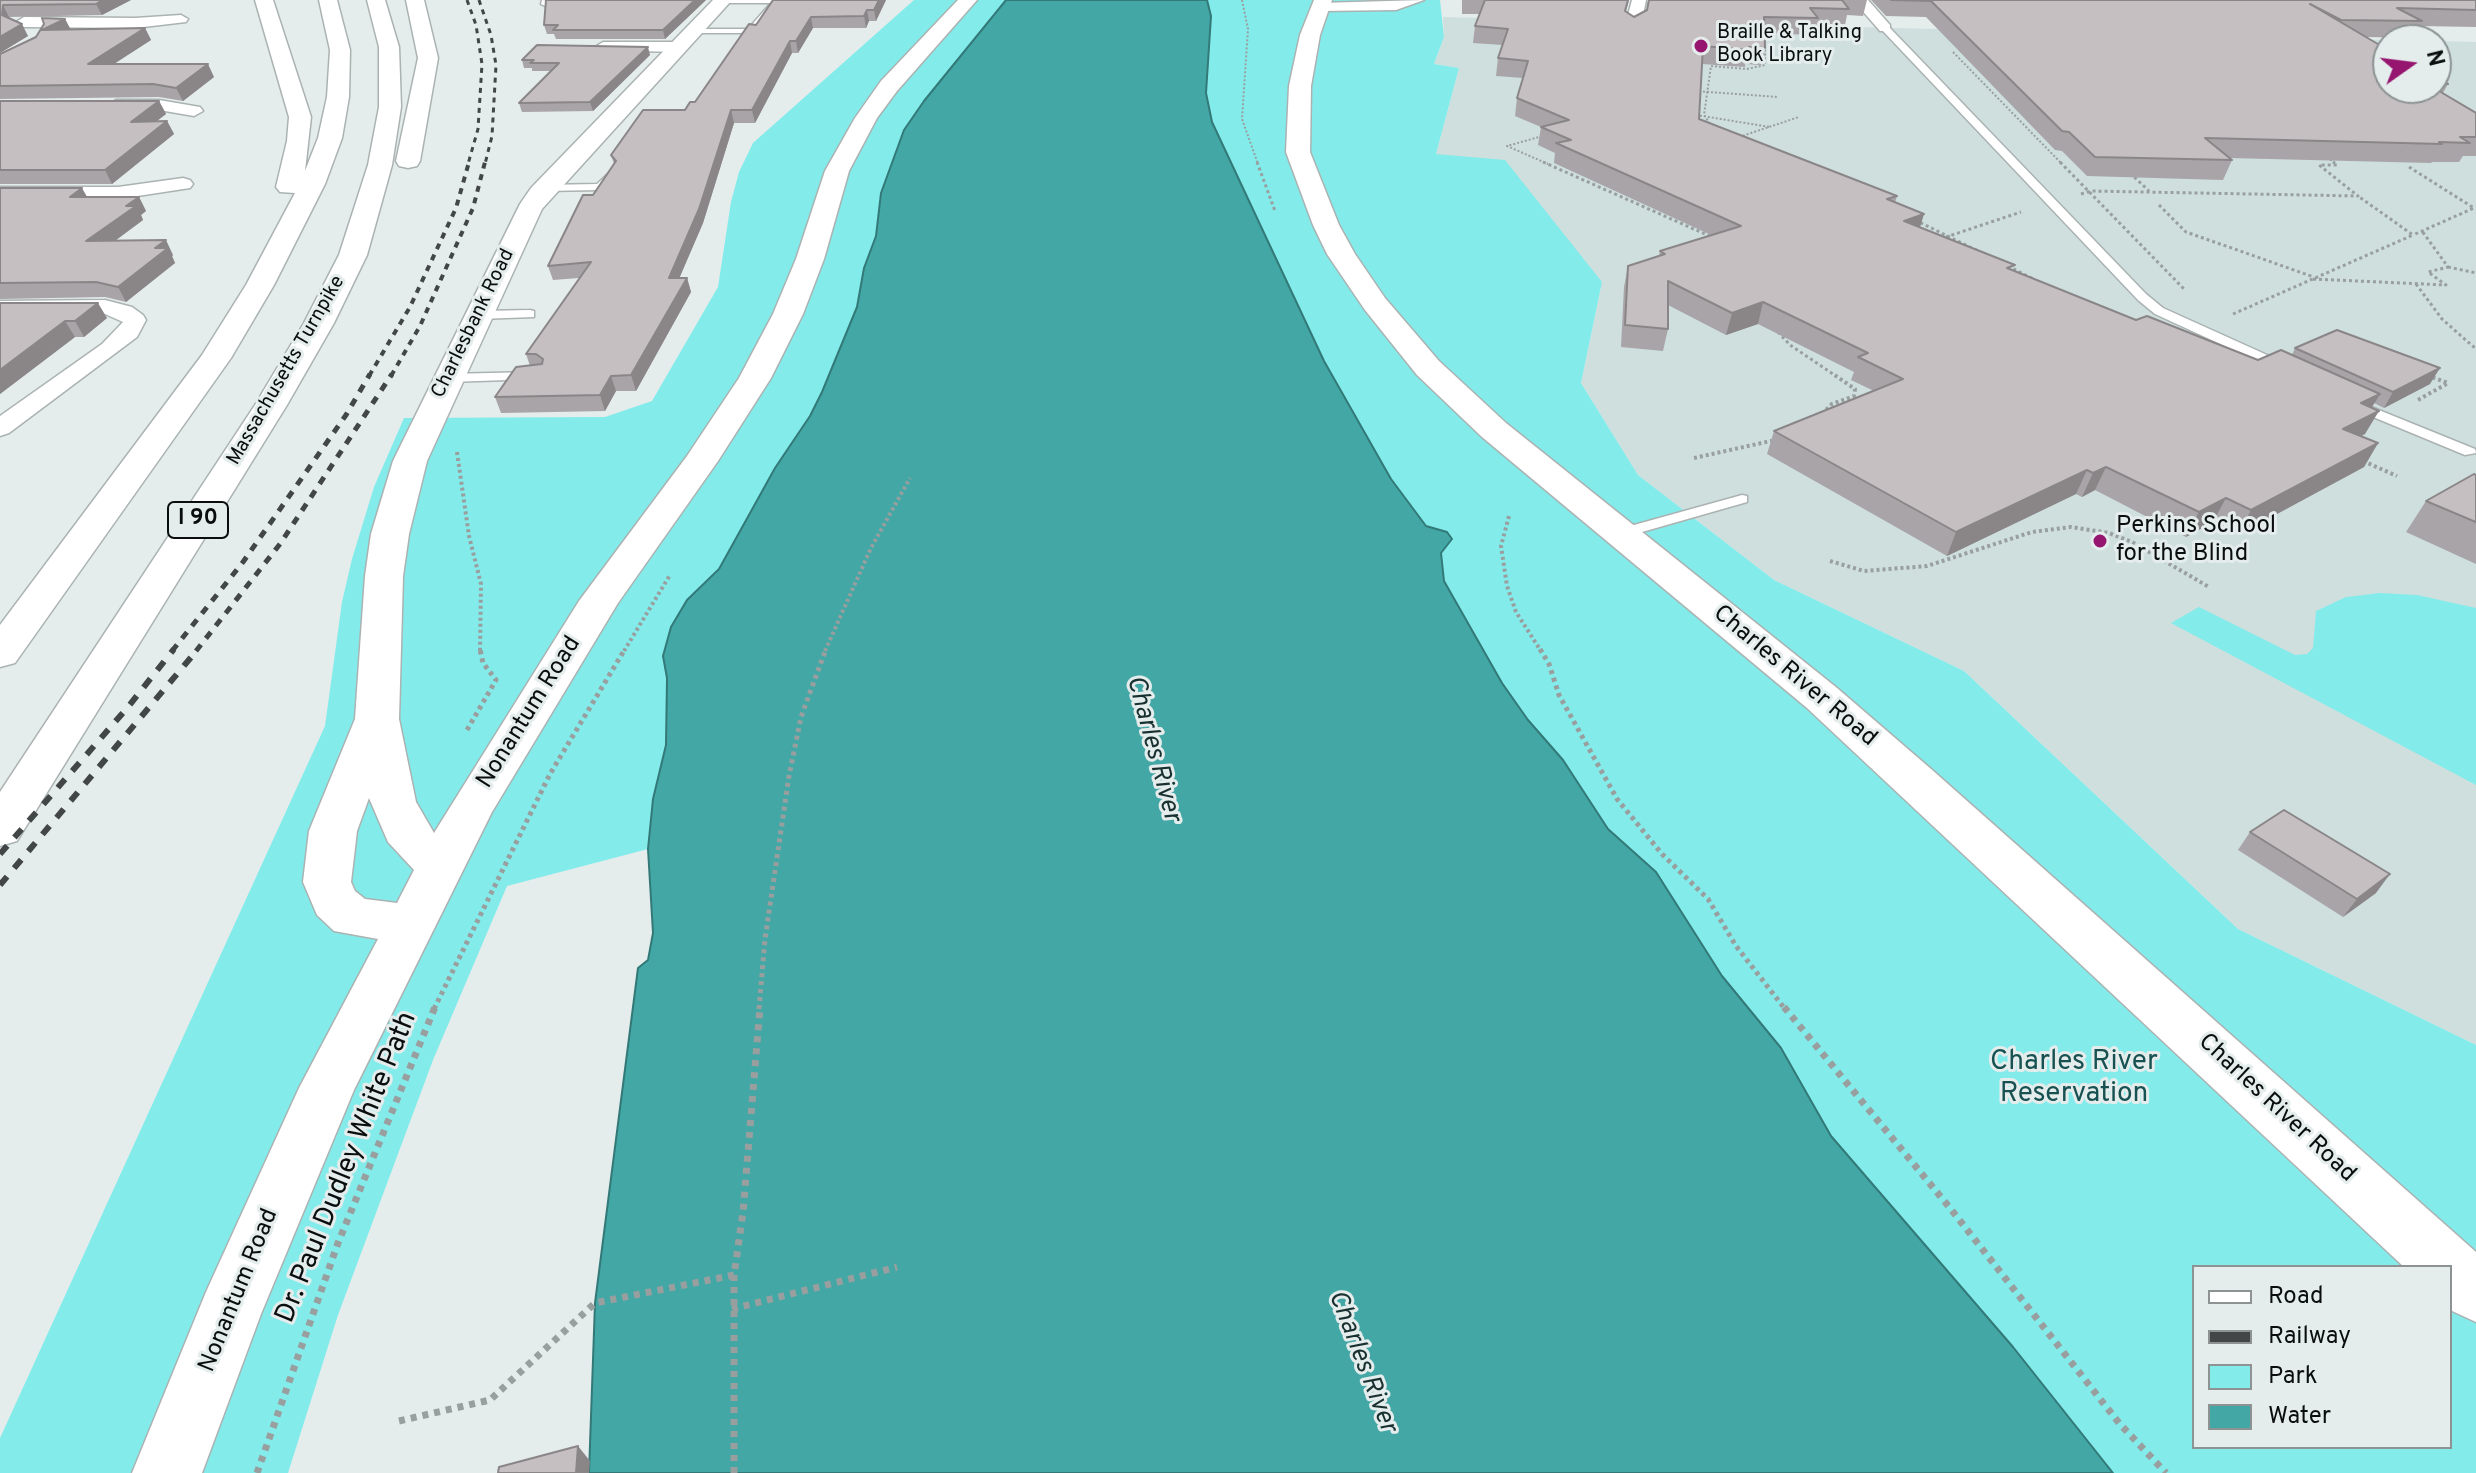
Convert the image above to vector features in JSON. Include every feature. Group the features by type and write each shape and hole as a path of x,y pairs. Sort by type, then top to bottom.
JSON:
{"main road":[{"path":"264,0 300,117 283,241"},
{"path":"0,654 215,358 283,241 322,161 336,110 340,50 328,0"},
{"name":"Massachusetts Turnpike","path":"0,829 283,386 353,255 380,165 390,107 389,47 376,0"},
{"path":"353,255 396,194 413,143 428,58 415,0"},
{"name":"Charlesbank Road","path":"441,865 421,850 405,830 393,802 377,719 381,622 390,534 410,461 529,209 544,188 723,0"},
{"name":"Nonantum Road","path":"167,1473 281,1192 327,1088 470,810 576,637 701,461 755,378 800,285 837,171 866,118 889,86 968,0"},
{"name":"Charles River Road","path":"1322,3 1304,60 1296,135 1305,174 1341,254 1375,304 1428,368 1494,430 1822,698 2446,1265"},
{"name":"Charlesbank Road","path":"377,719 333,831 327,882 335,902 352,917 409,924"},
{"name":"Charles River Road","path":"2452,1271 2476,1292"}],"street":[{"name":"Charles River Road","path":"1322,3 1396,6 1417,0"},
{"path":"1633,26 1639,0"},
{"path":"1860,0 1885,28"},
{"path":"56,37 135,23 181,19"},
{"path":"35,43 40,34 18,22 135,23"},
{"path":"585,47 686,39"},
{"path":"96,106 159,105 194,111"},
{"path":"0,193 118,193 183,184"},
{"path":"0,308 105,307 124,312 135,320 129,332 110,349 0,428"}],"lane":[{"path":"546,0 545,4 597,0 596,13"},
{"path":"686,39 750,31 777,1 723,0"},
{"path":"1885,28 2142,297 2159,311 2293,373"},
{"path":"544,188 598,191 612,173"},
{"path":"479,315 530,314"},
{"path":"448,378 540,376"},
{"path":"2340,398 2470,452"},
{"path":"1621,533 1742,499"}],"path":[{"path":"1242,0 1248,29 1242,119 1275,211"},
{"path":"1717,134 1704,115 1711,66 1747,69 1765,65 1765,37"},
{"path":"1953,52 2187,292"},
{"path":"1694,91 1778,97"},
{"path":"2009,110 2025,110"},
{"path":"1690,114 1770,127"},
{"path":"1735,139 1799,117"},
{"path":"1549,134 1507,146 1724,243"},
{"path":"2326,156 2337,165 2319,165 2413,235"},
{"path":"2409,167 2475,208"},
{"path":"2130,173 2150,192"},
{"path":"1936,240 2091,191 2358,196"},
{"path":"2159,205 2186,232 2312,278 2446,285 2428,272 2438,266 2476,273"},
{"path":"2198,329 2475,208"},
{"path":"1907,216 1991,257"},
{"path":"2422,231 2448,267"},
{"path":"2004,264 2046,285"},
{"path":"2416,284 2442,319 2476,349"},
{"path":"2222,309 2234,313"},
{"path":"1778,323 1779,334 1790,345 1855,389 1854,396 1832,404 1819,418"},
{"path":"2420,373 2448,383 2413,402 2438,438"},
{"path":"1694,458 1771,442 1783,436"},
{"path":"456,445 469,536 481,584 479,646 483,663 496,680 461,740"},
{"path":"2351,456 2397,476"},
{"path":"734,1473 734,1275 743,1212 765,939 801,717 844,604 910,478"},
{"path":"1509,516 1501,546 1507,586 1516,612 1549,664 1559,695 1617,799 1662,854 1708,899 1736,946 1789,1014 1950,1208 2119,1423 2166,1473"},
{"path":"1830,561 1864,571 1927,566 2032,532 2071,527 2109,533 2132,542 2209,587"},
{"name":"Dr. Paul Dudley White Path","path":"257,1473 338,1243 388,1118 426,1026 493,884"},
{"path":"732,1309 897,1267"},
{"path":"399,1421 490,1400 595,1303 734,1275"}],"shaded area":[{"name":"Perkins School for the Blind","path":"1443,17 2372,40 2372,104 2452,104 2452,41 2476,42 2476,1045 2238,929 1964,671 1774,580 1638,475 1581,383 1602,282 1436,154 1459,68 1434,64 1444,37"}],"green space":[{"path":"914,0 1006,0 904,130 881,193 876,236 864,268 857,307 822,392 719,569 687,600 663,656 667,678 666,745 653,799 648,849 507,886 433,1060 338,1315 288,1473 0,1473 0,1438 325,726 342,602 352,559 374,487 404,418 605,417 652,401 718,287 731,202 739,172 753,143"},
{"name":"Charles River Reservation","path":"1207,0 1440,0 1444,37 1434,64 1459,68 1436,154 1505,160 1602,282 1581,383 1638,475 1774,580 1964,671 2238,929 2476,1045 2476,1473 2113,1473 2013,1347 1831,1136 1781,1048 1722,976 1656,872 1608,829 1563,760 1528,720 1502,683 1444,581 1441,553 1446,532 1426,526 1391,479 1324,361 1212,122 1206,93 1211,16"},
{"path":"2380,593 2417,595 2476,608 2476,785 2171,623 2199,607 2295,655 2307,654 2313,648 2316,611 2346,597"}],"water":[{"name":"Charles River","path":"1006,0 1207,0 1211,16 1206,93 1212,122 1324,361 1391,479 1426,526 1447,532 1452,539 1441,553 1444,581 1502,683 1528,720 1563,760 1608,829 1656,872 1722,976 1781,1048 1831,1136 2013,1347 2113,1473 589,1473 595,1303 638,968 648,960 653,933 648,849 653,799 666,745 667,678 663,656 671,627 687,600 719,569 822,392 857,307 864,268 876,236 881,193 904,130"}],"building":[{"path":"0,0 103,0 96,4 3,5 2,15 22,24 0,37"},
{"path":"546,0 695,0 663,30 553,30 558,25 544,25"},
{"path":"773,0 879,0 874,10 867,10 864,16 811,17 796,41 790,41 752,110 731,110 699,209 669,278 687,278 631,375 611,376 600,395 495,397 516,367 542,364 543,359 536,354 526,354 591,262 548,266 583,195 593,195 616,161 611,155 643,110 685,110 690,102 695,102 749,24 756,25"},
{"path":"1485,0 1628,0 1625,11 1634,17 1647,10 1649,0 1842,0 1849,9 1810,8 1818,18 1764,17 1765,48 1749,47 1749,50 1703,46 1699,119 1897,196 1887,199 1924,214 1904,221 2015,265 2007,268 2136,320 2147,316 2258,360 2281,350 2380,394 2361,403 2379,411 2343,429 2378,443 2251,510 2226,498 2199,512 2106,467 2093,473 2087,470 1956,532 1774,431 1903,379 1858,357 1868,353 1763,302 1732,313 1668,281 1668,329 1625,325 1628,266 1665,254 1660,251 1741,226 1556,143 1571,140 1541,127 1569,120 1517,98 1528,61 1498,58 1508,29 1475,26"},
{"path":"1891,0 2476,0 2476,10 2397,8 2422,21 2341,20 2310,4 2372,41 2372,104 2452,104 2452,99 2476,113 2476,137 2460,137 2470,143 2439,142 2442,144 2205,138 2232,160 2095,157 2069,132 2062,131 1931,1"},
{"path":"42,18 65,19 42,30 145,28 88,64 208,64 176,88 153,84 0,86 0,54 36,37 44,24"},
{"path":"537,45 648,47 590,102 519,103 559,63 522,60"},
{"path":"0,101 159,101 131,122 167,121 105,170 0,170"},
{"path":"0,188 82,188 70,197 139,197 126,206 136,206 86,241 166,240 155,248 168,248 118,287 96,282 0,283"},
{"path":"0,303 98,303 75,321 65,321 0,370"},
{"path":"2337,330 2440,368 2393,392 2295,348"},
{"path":"2474,474 2476,522 2426,501"},
{"path":"2284,810 2390,874 2357,899 2250,832"},
{"path":"578,1446 576,1473 498,1473 499,1467"}],"railway":[{"path":"467,0 476,25 482,64 478,129 468,164"},
{"path":"479,0 491,35 496,65 492,136 485,164"},
{"path":"369,376 410,307 456,208 469,162"},
{"path":"391,376 420,326 473,208 485,162"},
{"path":"172,651 243,562 346,415 370,374"},
{"path":"196,651 280,544 392,374"},
{"path":"0,854 128,707 174,649"},
{"path":"0,885 198,649"}],"place":[{"name":"Braille & Talking Book Library","path":"1701,46"},
{"name":"Perkins School for the Blind","path":"2100,541"}]}
